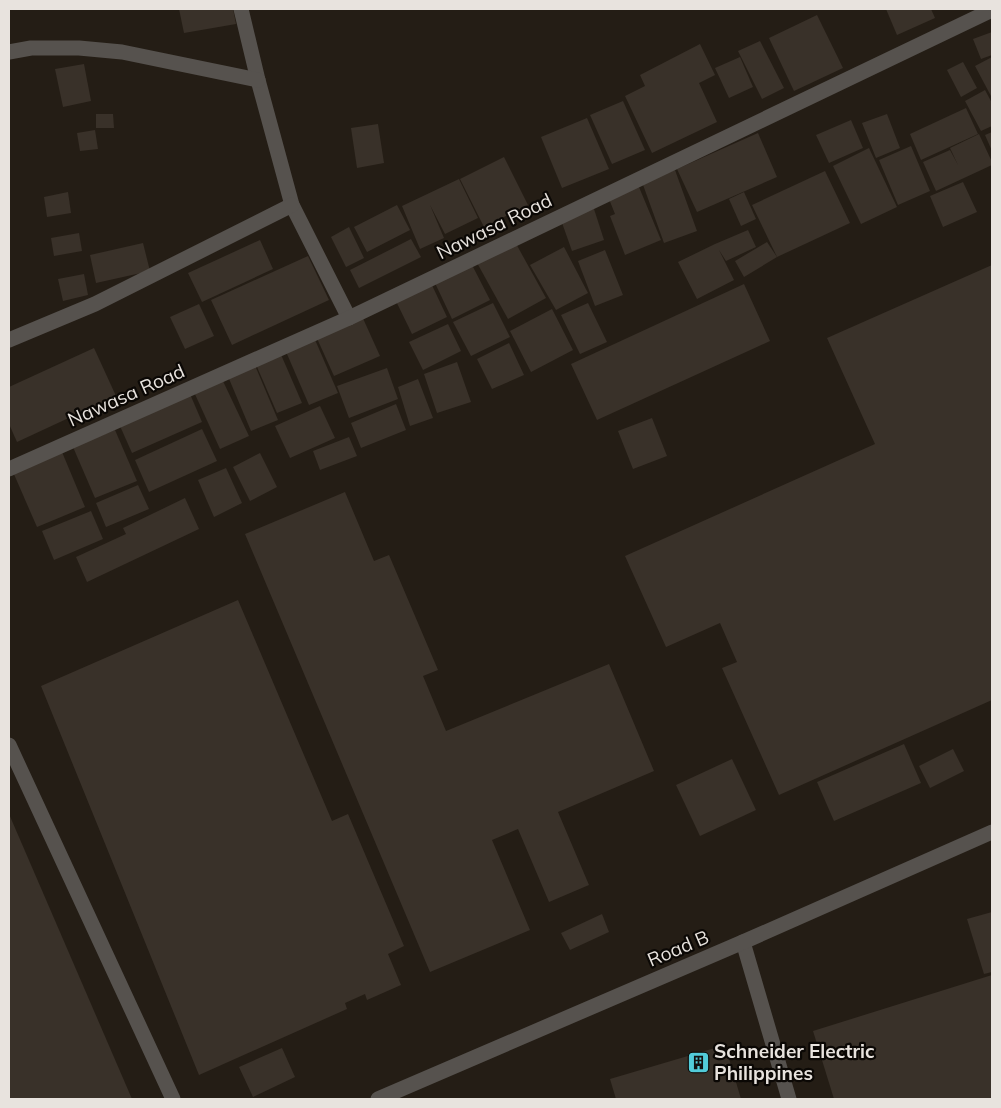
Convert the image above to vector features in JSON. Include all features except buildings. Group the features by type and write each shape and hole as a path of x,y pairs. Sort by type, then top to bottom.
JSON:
{"street":[{"path":"242,9 258,80 292,205 348,318"},
{"name":"Nawasa Road","path":"9,469 348,318 992,10"},
{"path":"9,52 31,48 79,48 122,52 258,80"},
{"path":"9,340 95,304 292,205"},
{"path":"9,745 172,1099"},
{"name":"Road B","path":"382,1098 992,832"},
{"path":"743,942 789,1099"}],"place":[{"name":"Schneider Electric Philippines","path":"698,1062"}]}
